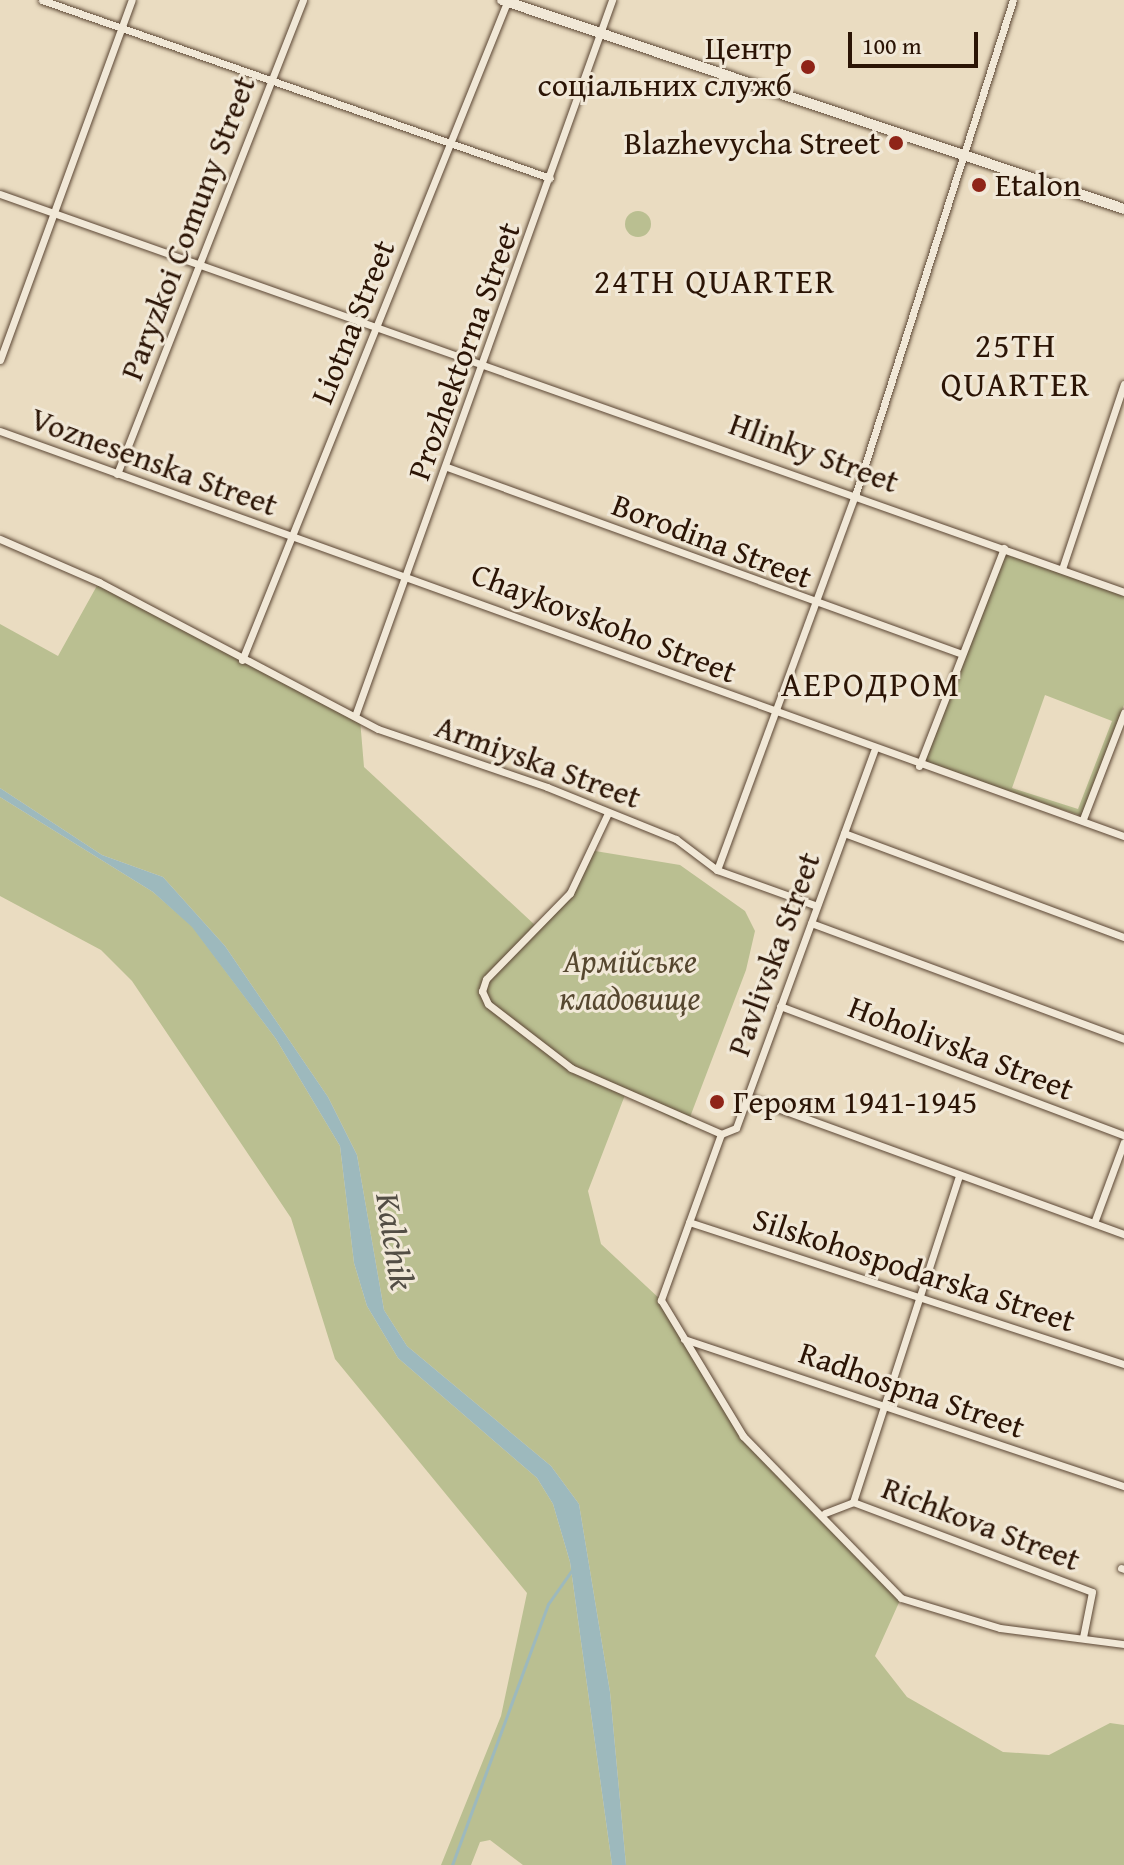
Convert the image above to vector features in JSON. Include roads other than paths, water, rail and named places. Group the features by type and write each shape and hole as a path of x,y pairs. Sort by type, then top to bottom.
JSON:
{"street":[{"path":"42,0 550,178"},
{"path":"0,360 132,0"},
{"name":"Paryzkoi Comuny Street","path":"117,474 303,0"},
{"name":"Prozhektorna Street","path":"355,716 486,362 612,0"},
{"path":"717,870 856,493 1013,0"},
{"path":"504,1 1124,209"},
{"name":"Liotna Street","path":"242,660 378,325 504,1"},
{"name":"Hlinky Street","path":"0,194 856,493 1124,592"},
{"path":"1062,569 1124,384"},
{"name":"Voznesenska Street","path":"0,431 292,538"},
{"name":"Borodina Street","path":"447,467 815,605 962,654"},
{"name":"Chaykovskoho Street","path":"292,538 408,575 874,751 1083,819 1124,836"},
{"path":"0,539 99,582 242,660"},
{"path":"919,766 1004,548"},
{"name":"Armiyska Street","path":"242,660 355,716 676,839 717,870 817,906"},
{"path":"1083,819 1123,716"},
{"name":"Pavlivska Street","path":"684,1339 661,1300 721,1134 736,1128 874,751"},
{"path":"608,813 570,893 486,979 482,991 488,1004 571,1068 721,1134"},
{"path":"844,833 1124,937"},
{"path":"811,923 1124,1039"},
{"name":"Hoholivska Street","path":"780,1006 1124,1135"},
{"path":"747,1097 1124,1234"},
{"path":"1094,1223 1124,1142"},
{"path":"825,1513 853,1502 959,1176"},
{"name":"Silskohospodarska Street","path":"689,1222 1124,1364"},
{"path":"684,1339 743,1436 825,1513 867,1569 912,1605 1000,1628 1124,1644"},
{"name":"Radhospna Street","path":"684,1339 1124,1486"},
{"name":"Richkova Street","path":"853,1502 1092,1592 1083,1637"}],"water":[{"path":"0,788 102,855 163,877 225,946 328,1097 357,1155 384,1310 407,1346 551,1466 579,1504 610,1692 626,1865 612,1865 570,1562 553,1504 537,1478 398,1358 367,1306 354,1263 340,1146 276,1039 192,927 153,892 0,797"}],"waterway":[{"path":"452,1865 548,1604 572,1570"}],"place":[{"name":"Центр соціальних служб","path":"808,67"},
{"name":"Blazhevycha Street","path":"896,143"},
{"name":"Etalon","path":"979,185"},
{"name":"Героям 1941-1945","path":"717,1102"}],"district":[{"name":"24TH QUARTER","path":"715,281"},
{"name":"25TH QUARTER","path":"1016,364"},
{"name":"АЕРОДРОМ","path":"871,684"}],"park label":[{"name":"Армійське кладовище","path":"630,980"}],"water label":[{"name":"Kalchik","path":"396,1241"}]}
